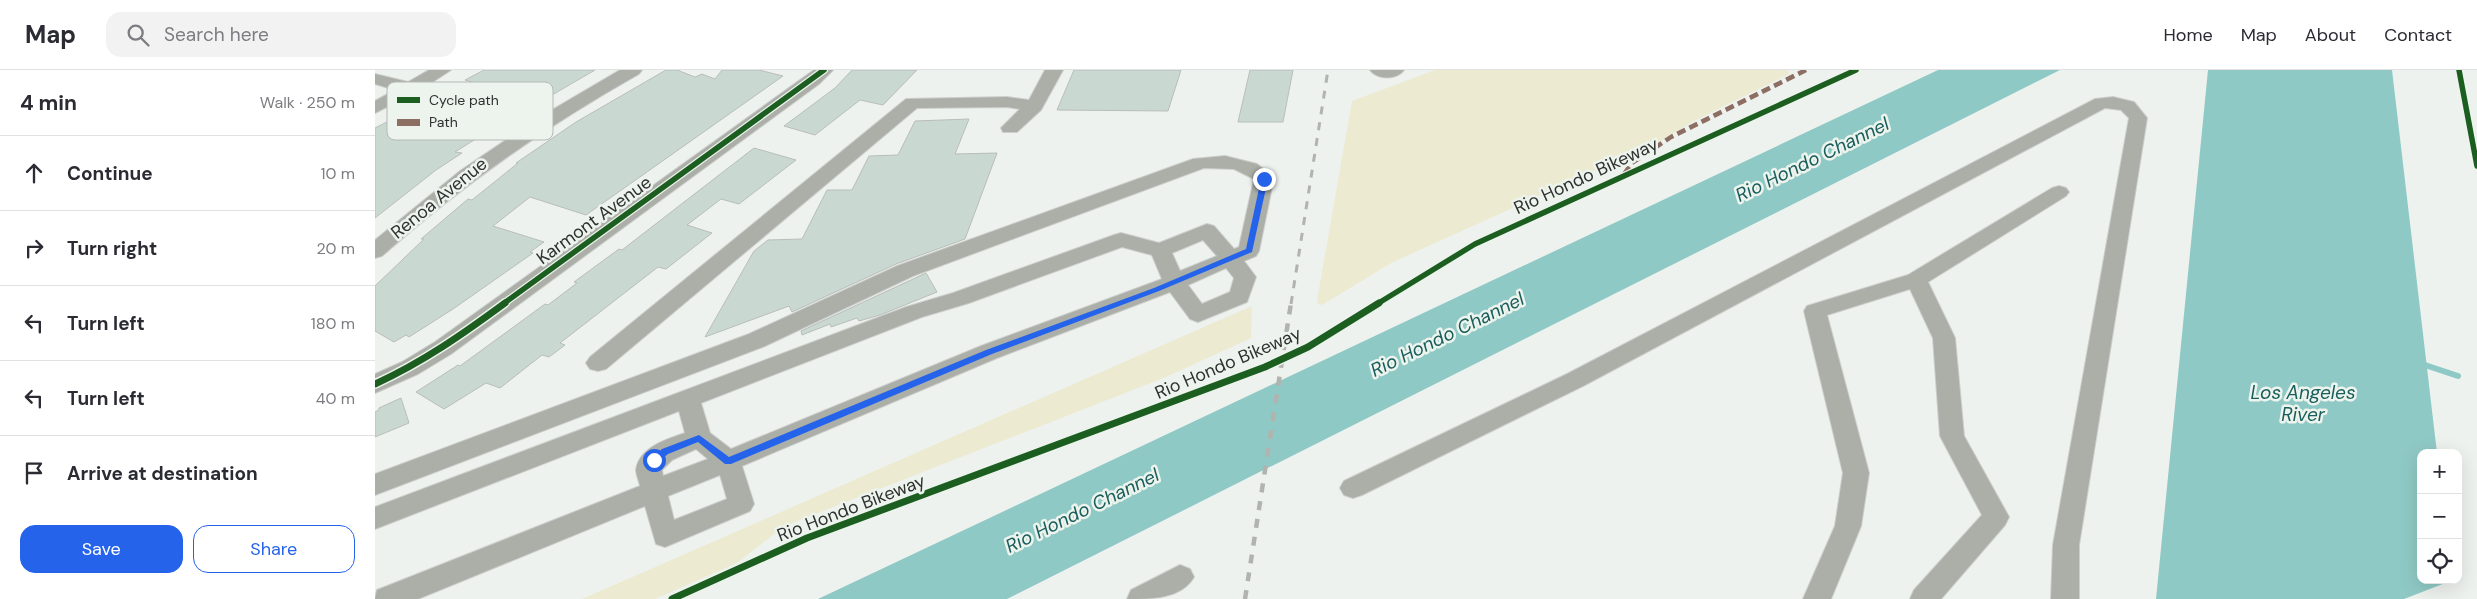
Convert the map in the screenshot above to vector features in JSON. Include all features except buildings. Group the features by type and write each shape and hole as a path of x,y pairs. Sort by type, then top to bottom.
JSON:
{"street":[{"path":"420,82 442,70"},
{"name":"Renoa Avenue","path":"553,116 633,70"},
{"name":"Karmont Avenue","path":"375,384 409,368 443,348 813,80 824,70"},
{"path":"1010,128 1035,106 1054,70"},
{"path":"1379,70 1387,73 1395,70"},
{"path":"375,108 387,101"},
{"path":"597,363 911,103 1007,102 1035,106"},
{"path":"1353,488 1575,380 2101,103 2123,103 2134,109 2138,118 2066,545 2065,599"},
{"name":"Renoa Avenue","path":"375,250 455,183 517,140"},
{"path":"375,485 757,340 905,271 1203,162 1239,164 1254,170 1264,177 1239,255 1245,277 1239,297 1198,314 1174,282 1160,250"},
{"path":"1817,599 1848,526 1856,473 1815,310 1916,280 2059,192"},
{"path":"375,518 915,312 961,298 1121,240 1160,250 1207,231 1239,255"},
{"path":"387,599 728,461 989,352 1174,282 1239,255"},
{"path":"1916,280 1943,335 1952,436 1996,517 1924,599"},
{"path":"757,340 768,367"},
{"path":"688,400 699,438 728,461 741,504 665,536 649,470 654,460 665,452 699,438"},
{"path":"1141,599 1180,577"}],"shaded area":[{"path":"1435,70 1788,70 1789,74 1696,120 1630,159 1599,169 1393,262 1322,305 1317,303 1352,101"},
{"path":"1252,306 1251,338 1166,377 795,522 778,531 737,563 655,599 582,599"}],"water":[{"name":"Rio Hondo Channel","path":"1938,70 2060,70 1007,599 818,599"},
{"name":"Los Angeles River","path":"2208,70 2392,70 2437,449 2417,449 2417,584 2452,584 2454,599 2156,599"}],"pier":[{"path":"2443,584 2455,584 2457,599 2404,599"}],"waterway":[{"path":"2422,364 2458,376"}],"railway":[{"path":"1291,304 1328,70"},
{"path":"1245,599 1291,303"}],"marked path":[{"path":"1624,174 1632,163 1671,137 1806,70"}],"cycle path":[{"path":"375,384 410,368 443,348 813,80 824,70"},
{"name":"Rio Hondo Bikeway","path":"672,599 807,538 1265,367 1308,347 1475,244 1856,70"},
{"path":"2459,70 2477,166"}],"route":[{"path":"654,460 665,452 699,438 728,461 989,352 1157,289 1249,251 1264,179"}]}
